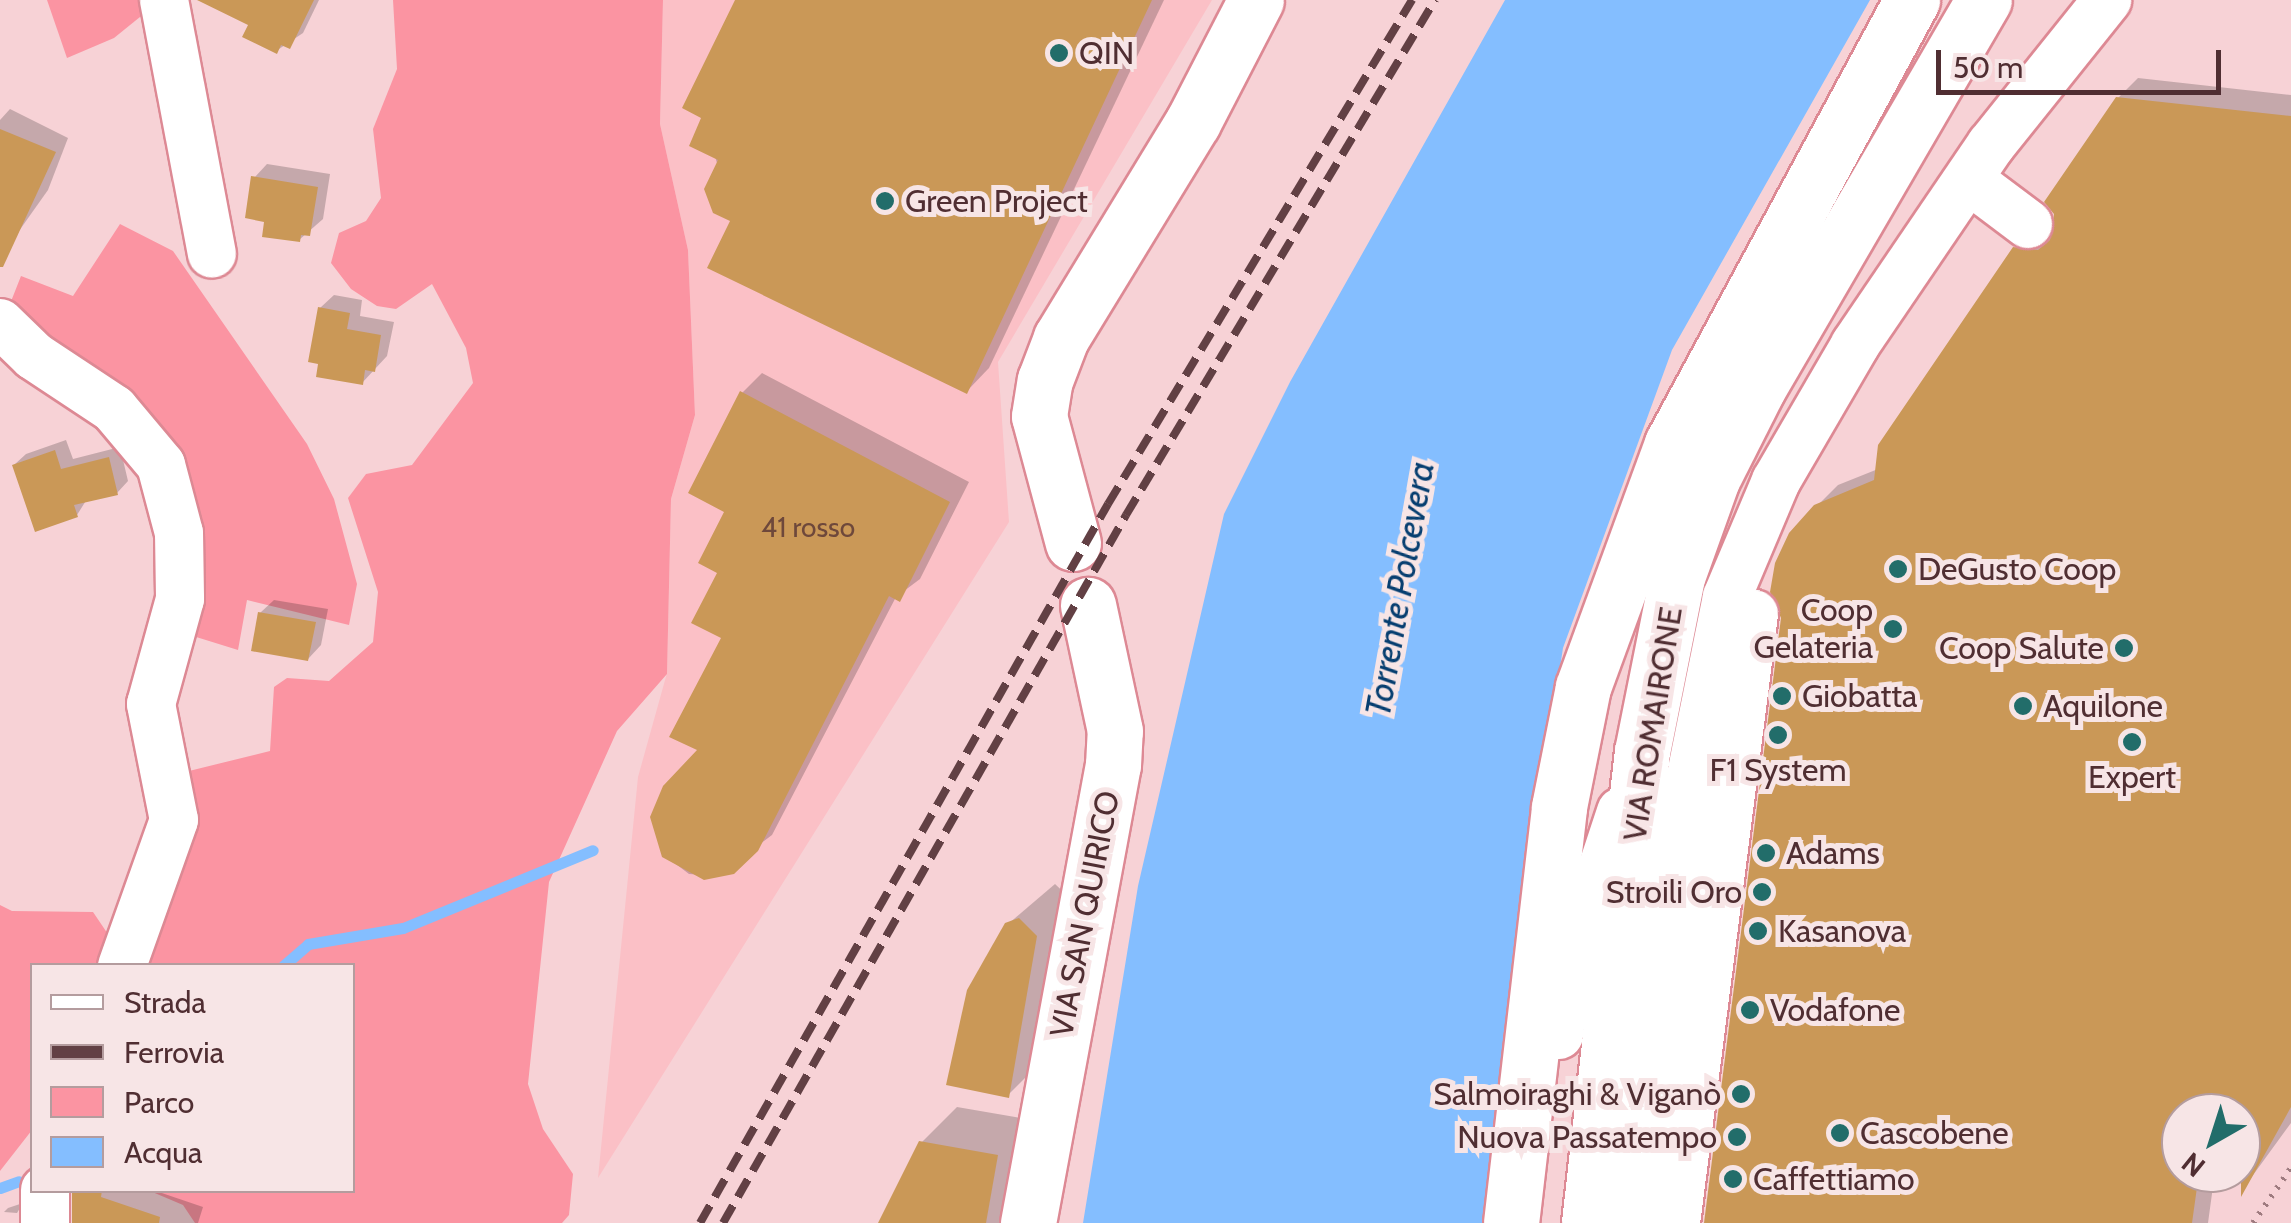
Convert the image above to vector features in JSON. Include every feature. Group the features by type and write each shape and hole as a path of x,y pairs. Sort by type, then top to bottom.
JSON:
{"main road":[{"path":"1072,544 1040,416 1044,380 1061,338 1202,106 1256,0"},
{"path":"1510,1223 1559,807 1583,687 1672,444 1912,0"},
{"name":"VIA ROMAIRONE","path":"1589,1223 1678,801 1677,577 1712,480 1890,154 1984,0"},
{"name":"VIA SAN QUIRICO","path":"1028,1223 1113,765 1115,732 1088,605"}],"street":[{"path":"164,0 212,254"},
{"path":"1636,1223 1678,801 1726,597 1776,480 1927,236 2113,13"},
{"path":"1534,1223 1567,974 1678,801 1746,652 1780,535 1841,404 1980,188 2113,13"},
{"path":"1980,188 2028,224"},
{"path":"0,323 34,356 114,408 161,465 178,533 180,599 151,704 174,820 123,963"},
{"path":"1676,1223 1678,801"},
{"path":"45,1223 46,1193"}],"path":[{"path":"2253,1223 2291,1168"}],"shaded area":[{"path":"663,0 1212,0 998,362 1009,522 598,1178 638,777 667,673 671,499 695,415 688,250 660,124"}],"green space":[{"path":"47,0 161,0 114,38 67,58"},
{"path":"393,0 663,0 660,124 688,250 695,415 671,499 667,674 617,731 549,882 528,1084 543,1129 573,1174 569,1215 562,1223 195,1223 183,1205 155,1193 355,1193 355,963 146,963 189,771 270,751 274,687 287,678 329,681 373,642 378,592 348,498 366,474 412,465 473,383 466,348 432,284 396,309 377,306 351,289 331,263 339,233 366,221 381,198 373,129 397,69"},
{"path":"120,224 173,251 307,444 334,499 357,584 349,625 247,600 238,650 193,636 194,524 50,340 8,309 21,276 73,296"},
{"path":"0,905 12,911 93,912 116,946 108,963 30,963 30,1133 0,1171"}],"water":[{"name":"Torrente Polcevera","path":"1505,0 1870,0 1672,350 1563,648 1519,934 1488,1223 1083,1223 1138,886 1224,514 1290,382"}],"building":[{"path":"197,0 314,0 290,49 281,45 277,54 242,37 248,25"},
{"name":"Green Project","path":"735,0 1152,0 967,394 707,268 730,221 713,213 704,189 718,160 689,146 701,118 682,108"},
{"name":"Aquilone","path":"2116,97 2291,116 2291,1107 2261,1161 2261,1093 2161,1093 2161,1193 2196,1193 2192,1223 1704,1223 1781,618 1770,592 1775,563 1789,533 1814,505 1874,480 1878,445 2013,247 2038,250 2050,240 2054,214 2044,202"},
{"path":"0,129 56,152 3,267 0,267"},
{"path":"251,176 318,187 310,236 301,235 300,242 262,237 264,222 245,218"},
{"path":"318,307 350,313 347,329 381,335 375,372 365,370 363,385 316,377 318,364 308,362"},
{"path":"740,391 950,502 900,602 889,596 758,851 734,874 704,880 662,857 650,817 663,786 697,750 669,737 721,638 691,623 717,573 698,563 724,512 688,493"},
{"path":"55,450 61,469 109,457 118,495 74,505 78,517 35,532 12,465"},
{"path":"258,612 316,622 308,661 251,651"},
{"path":"1019,918 1037,936 1009,1098 946,1085 967,990 1005,923"},
{"path":"919,1141 998,1155 986,1223 878,1223"},
{"path":"72,1193 102,1193 101,1197 160,1217 159,1223 72,1223"}],"waterway":[{"path":"286,963 308,944 403,928 593,850"},
{"path":"0,1188 19,1181"}],"railway":[{"path":"700,1223 1108,504 1412,0"},
{"path":"723,1223 1126,515 1435,0"}],"place":[{"name":"QIN","path":"1059,53"},
{"name":"Green Project","path":"885,201"},
{"name":"DeGusto Coop","path":"1898,569"},
{"name":"Coop Gelateria","path":"1893,629"},
{"name":"Coop Salute","path":"2124,648"},
{"name":"Giobatta","path":"1782,696"},
{"name":"Aquilone","path":"2023,706"},
{"name":"F1 System","path":"1778,735"},
{"name":"Expert","path":"2132,742"},
{"name":"Adams","path":"1766,853"},
{"name":"Stroili Oro","path":"1762,892"},
{"name":"Kasanova","path":"1758,931"},
{"name":"Vodafone","path":"1750,1010"},
{"name":"Salmoiraghi & Viganò","path":"1741,1094"},
{"name":"Cascobene","path":"1840,1133"},
{"name":"Nuova Passatempo","path":"1737,1137"},
{"name":"Caffettiamo","path":"1733,1179"}]}
